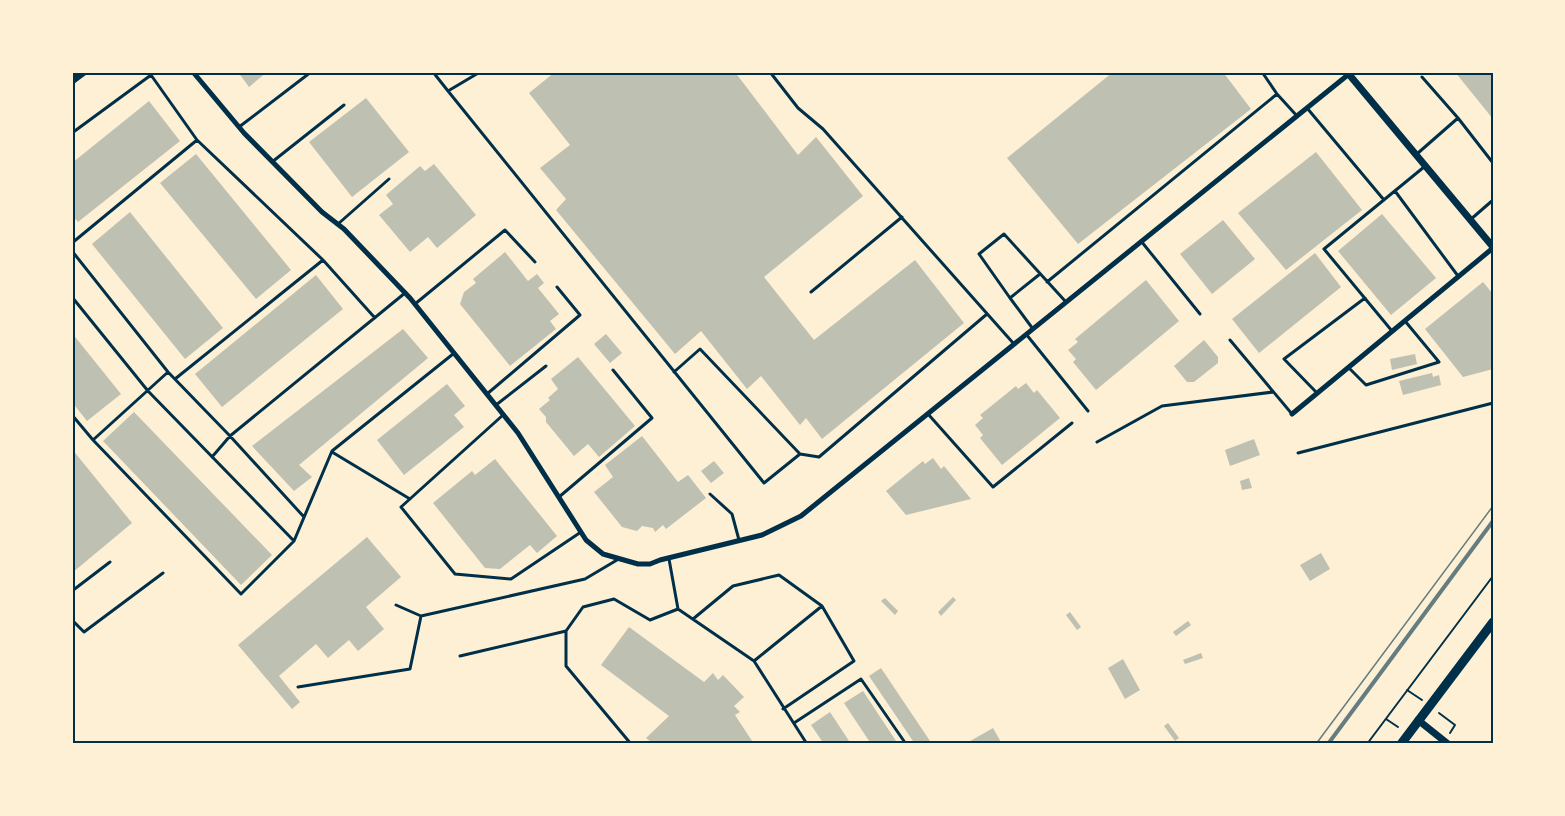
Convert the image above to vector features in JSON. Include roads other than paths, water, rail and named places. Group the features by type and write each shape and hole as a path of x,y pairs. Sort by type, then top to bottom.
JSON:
{"main road":[{"path":"1401,744 1493,622"}],"street":[{"path":"72,81 84,72"},
{"path":"193,72 272,162 322,212 338,224 415,304 518,433 586,540 603,554 638,564 650,564 762,535 801,516 1350,72 1493,247 1292,414"},
{"path":"1418,720 1448,744"}],"lane":[{"path":"239,127 311,72"},
{"path":"433,72 764,483 800,454"},
{"path":"448,91 480,72"},
{"path":"770,72 798,108 824,129 1014,344"},
{"path":"1262,72 1277,94 1297,116"},
{"path":"72,133 151,75 197,140 322,260 375,318"},
{"path":"1422,77 1493,163"},
{"path":"1047,282 1277,94"},
{"path":"272,162 344,105"},
{"path":"1307,108 1384,200"},
{"path":"1416,154 1458,118"},
{"path":"72,243 197,140"},
{"path":"1392,331 1324,249 1426,166"},
{"path":"338,224 389,179"},
{"path":"1395,191 1458,276"},
{"path":"1470,220 1493,200"},
{"path":"811,292 902,217"},
{"path":"415,304 505,230 535,262"},
{"path":"1033,329 979,254 1004,234 1066,302"},
{"path":"1141,242 1200,314"},
{"path":"72,251 168,372 304,517"},
{"path":"175,379 322,260"},
{"path":"1010,298 1040,274"},
{"path":"487,394 580,315 557,287"},
{"path":"212,457 230,436 405,293"},
{"path":"72,297 148,391 294,541"},
{"path":"1317,393 1284,360 1365,298"},
{"path":"675,372 700,349 800,454 819,457 987,314"},
{"path":"1349,367 1366,385 1439,362 1405,321"},
{"path":"1026,334 1088,411"},
{"path":"1230,340 1292,414"},
{"path":"72,414 93,440 241,594 294,541 332,451 454,352"},
{"path":"496,405 546,366"},
{"path":"559,497 652,418 614,370"},
{"path":"93,440 168,372"},
{"path":"1097,442 1162,406 1274,392"},
{"path":"1298,453 1493,403"},
{"path":"928,414 993,487 1071,423"},
{"path":"503,415 401,507 455,574 511,579 581,532"},
{"path":"332,451 410,499"},
{"path":"710,494 732,514 739,540"},
{"path":"669,558 678,609 754,661 807,744"},
{"path":"396,605 421,616 585,579 619,559"},
{"path":"72,591 110,562"},
{"path":"72,620 84,632 163,573"},
{"path":"693,619 734,586 779,575 822,606 854,661 783,709"},
{"path":"631,744 566,666 566,631 583,607 614,599 650,620 678,609"},
{"path":"754,661 822,606"},
{"path":"298,687 410,669 421,616"},
{"path":"460,656 566,631"},
{"path":"793,724 861,679 906,744"}],"tram line":[{"path":"1316,744 1493,506"}],"railway":[{"path":"1328,744 1493,521"}]}
